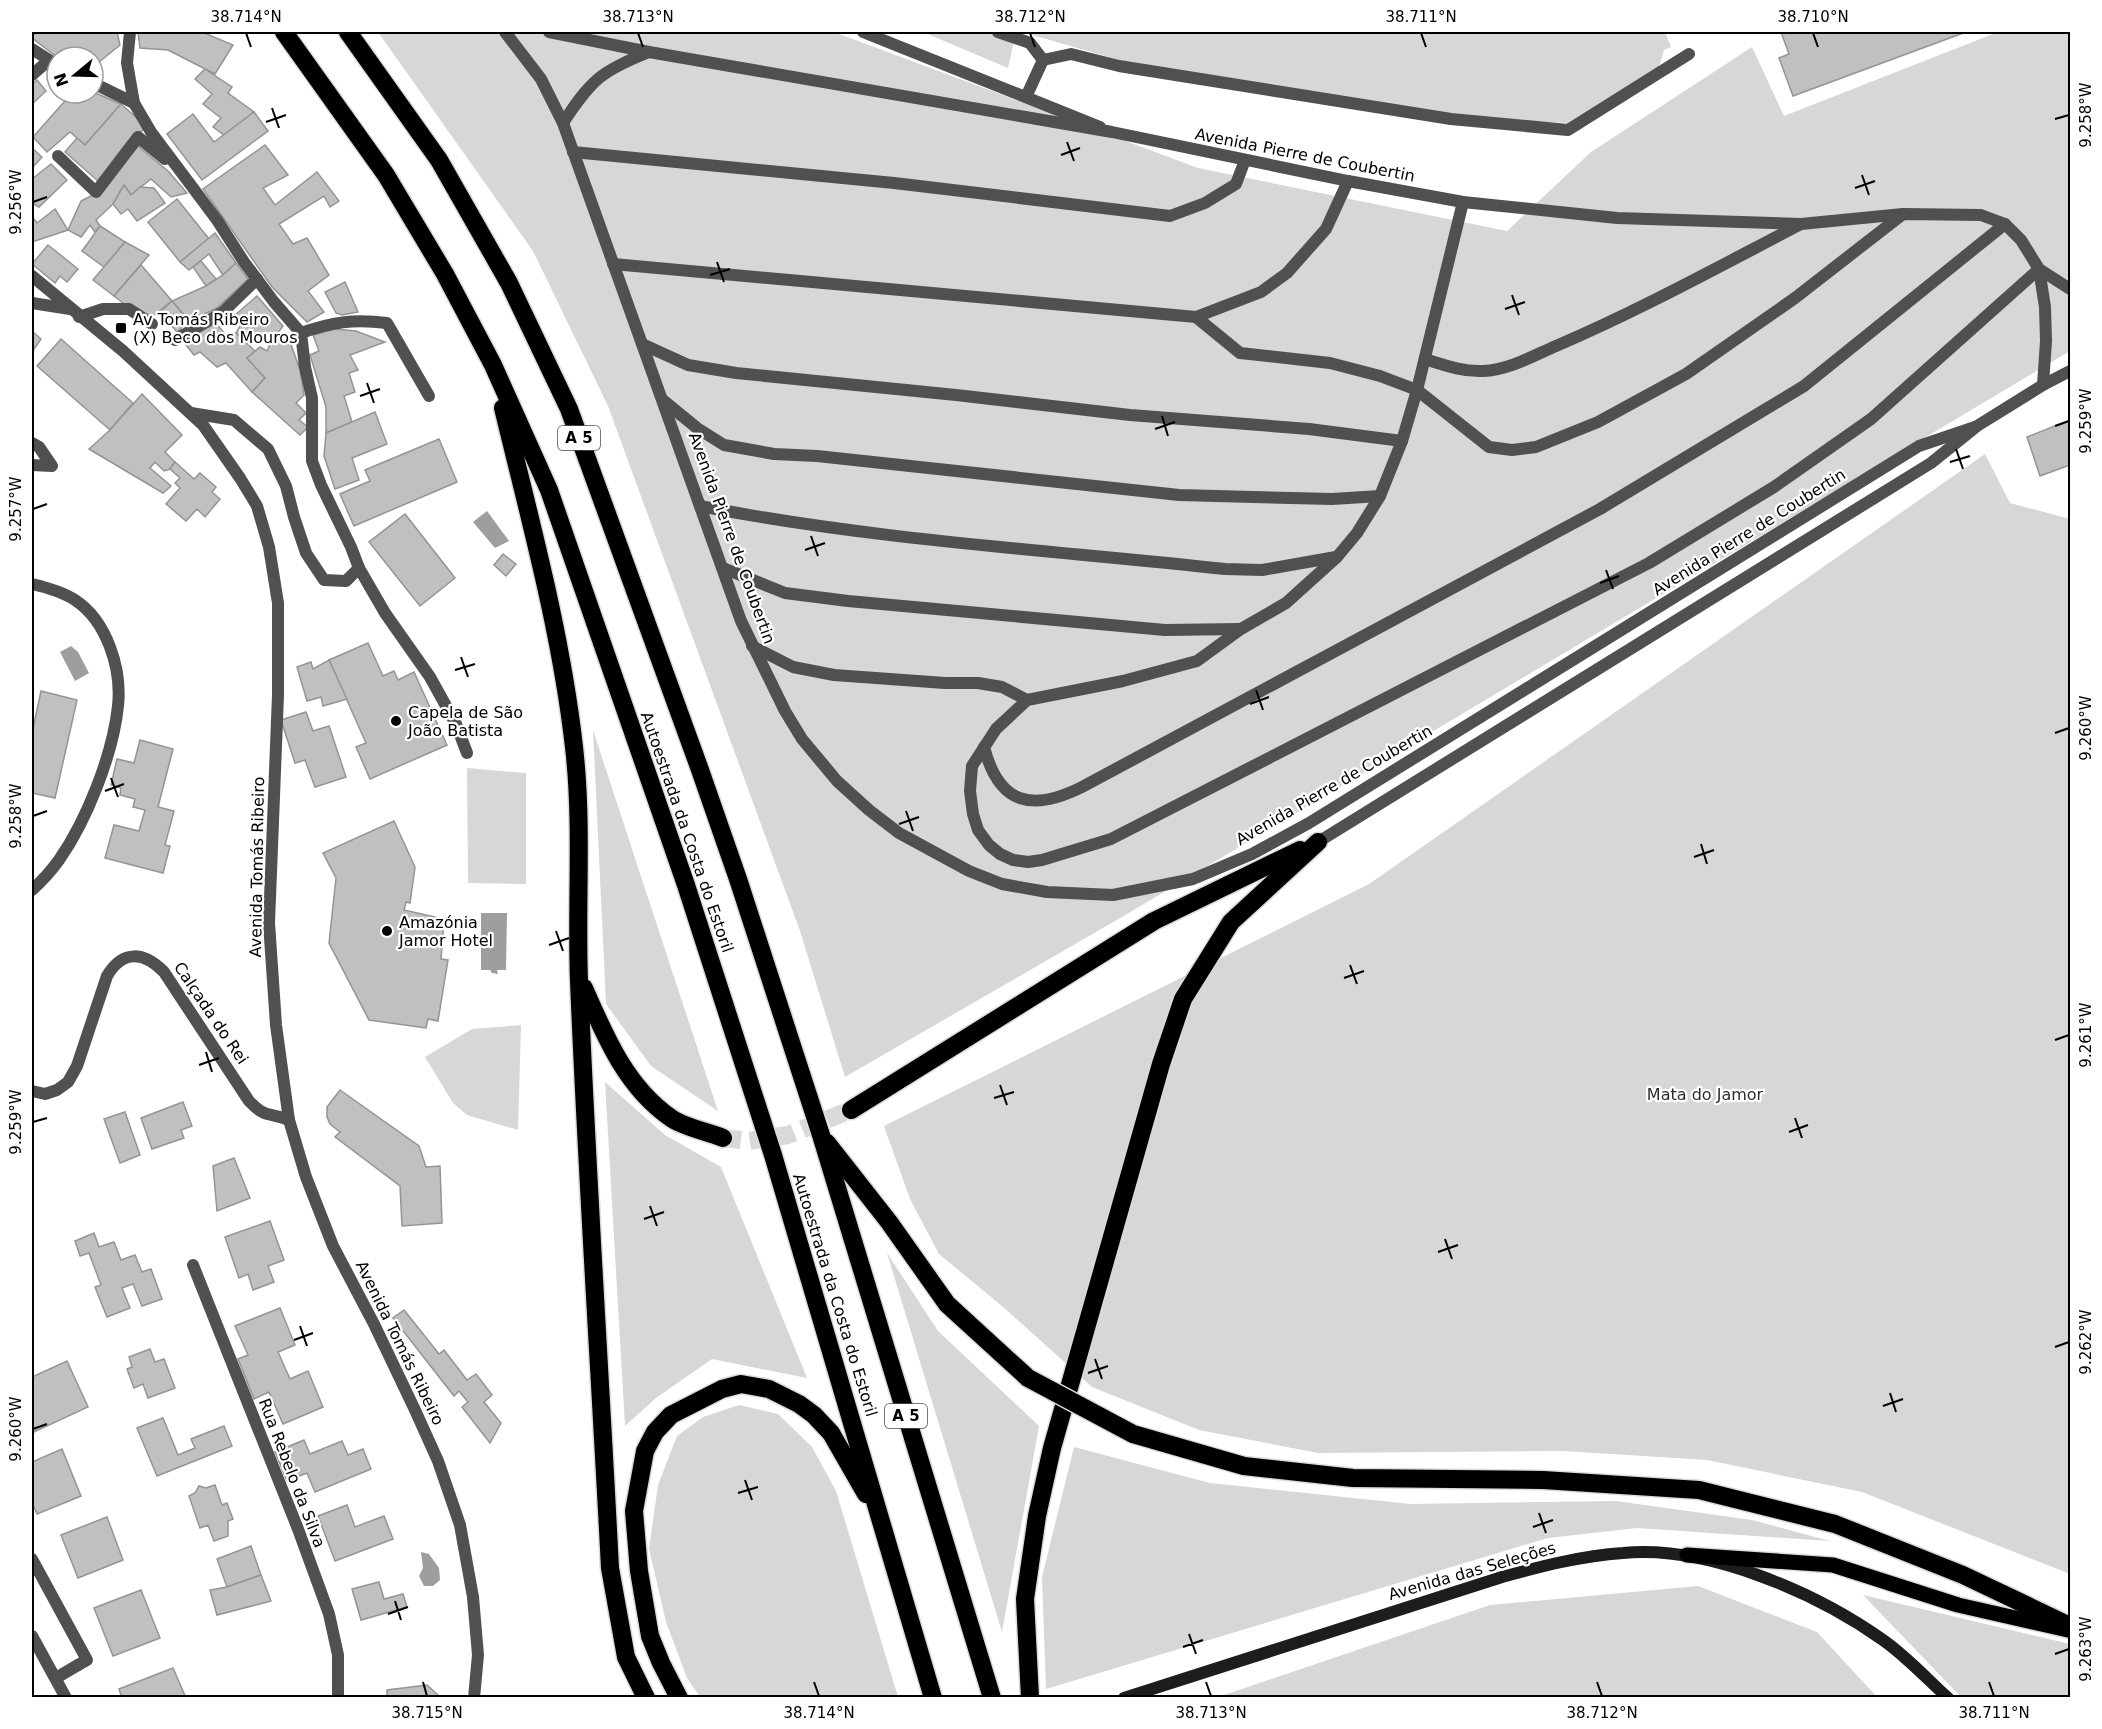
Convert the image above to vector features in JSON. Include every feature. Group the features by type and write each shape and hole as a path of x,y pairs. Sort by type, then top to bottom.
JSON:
{"highway":[{"name":"Autoestrada da Costa do Estoril","path":"284,32 386,175 445,274 493,365 549,490 582,579 682,874 773,1155 933,1698"},
{"name":"Autoestrada da Costa do Estoril","path":"348,32 439,160 509,283 569,409 699,767 821,1135 992,1698"},
{"path":"493,365 545,585 566,690 574,749 579,834 579,978 610,1568 626,1658 646,1698"},
{"path":"851,1110 1154,921 1318,842"},
{"path":"1030,1698 1025,1599 1037,1516 1052,1448 1161,1064 1183,999 1231,922 1318,842"},
{"path":"579,978 611,1048 640,1091 672,1120 723,1138"},
{"path":"821,1135 889,1222 947,1304 1028,1378 1133,1434 1244,1466 1353,1478 1543,1480 1699,1490 1835,1524 1963,1575 2070,1628"},
{"path":"679,1698 650,1636 642,1594 634,1510 645,1451 655,1432 671,1415 705,1396 741,1384 769,1389 785,1396 814,1415 831,1434 882,1523"}],"main road":[{"name":"Avenida das Seleções","path":"1124,1698 1502,1576 1553,1563 1624,1552 1687,1555 1764,1577 1844,1614 1885,1641 1948,1698"},
{"path":"1687,1555 1833,1565 1958,1605 2070,1628"},
{"name":"Avenida das Seleções","path":"1919,1672 1938,1698"}],"street":[{"path":"130,32 127,63 134,103 151,132 217,220 257,279 301,333 312,398 312,461 351,547 358,568 385,613 430,677 456,724 467,753"},
{"name":"Avenida Pierre de Coubertin","path":"505,32 541,79 563,123 741,621 785,711 802,739 837,781 869,810 899,833 969,872 1002,884 1047,892 1113,896 1193,879 1252,855 1309,823 1919,446 1977,426"},
{"name":"Avenida Pierre de Coubertin","path":"549,32 648,52 1112,132 1348,182 1463,202 1617,218 1801,224 1903,214 1981,215 2005,224"},
{"path":"863,32 1112,132"},
{"path":"998,32 1030,43 1043,60"},
{"path":"32,49 45,58"},
{"path":"563,123 595,80 606,71 648,52"},
{"path":"1043,60 1071,54 1131,68 1451,119 1569,130 1689,54"},
{"path":"1026,97 1043,60"},
{"path":"32,75 45,67"},
{"path":"105,89 134,103"},
{"path":"58,156 96,192 138,137 178,169"},
{"path":"573,152 894,183 1170,216 1205,203 1236,184 1245,160"},
{"path":"613,264 1196,317 1261,292 1287,273 1326,229 1348,182"},
{"path":"1463,202 1425,359 1402,441 1380,496 1357,533 1337,557 1286,603 1241,629 1197,661 1123,681 1027,700 996,729 972,766 970,791 978,830 989,845 1000,854 1013,860 1028,862 1042,860 1111,839 1649,562 1774,487 1870,419 2039,269"},
{"path":"1196,317 1240,353 1330,363 1380,376 1417,390 1489,447 1512,450 1536,447 1598,422 1686,374 1795,298 1903,214"},
{"path":"1425,359 1463,370 1483,371 1504,368 1663,296 1801,224"},
{"path":"984,747 997,781 1017,797 1028,801 1043,801 1082,787 1600,509 1804,386 2005,224 2021,240 2039,269 2045,307 2046,341 2043,385"},
{"path":"2039,269 2070,289"},
{"name":"Avenida Tomás Ribeiro","path":"32,276 123,351 203,424 256,506 269,547 278,603 278,695 269,923 276,1025 289,1120 306,1177 333,1246 416,1410 438,1461 460,1525 473,1597 478,1655 474,1698"},
{"path":"175,340 223,312 257,279"},
{"path":"32,303 75,313 103,309 129,309 152,324"},
{"path":"301,333 330,323 360,320 387,323 429,396"},
{"path":"642,344 688,365 736,373 1130,415 1309,429 1402,441"},
{"name":"Avenida Pierre de Coubertin","path":"1318,842 1931,463 1977,426 2070,371"},
{"path":"664,401 697,428 724,445 774,454 911,466 1179,495 1332,499 1380,496"},
{"path":"191,413 234,420 268,449 286,486 306,553 324,580 346,581 358,568"},
{"path":"32,443 39,447 52,466 32,465"},
{"path":"700,506 771,520 842,530 1225,569 1262,570 1337,557"},
{"path":"723,568 785,593 848,601 1165,630 1241,629"},
{"path":"32,584 74,599 87,610 99,626 114,661 118,705 100,778 82,821 59,860 32,890"},
{"path":"752,646 793,667 834,675 945,683 978,683 1002,687 1027,700"},
{"name":"Calçada do Rei","path":"32,1091 45,1094 57,1090 68,1082 77,1065 107,976 113,966 125,959 139,956 152,960 165,972 249,1101 259,1112 289,1120"},
{"name":"Rua Rebelo da Silva","path":"193,1265 298,1529 329,1614 338,1655 338,1698"},
{"path":"32,1559 87,1660 56,1678"},
{"path":"32,1636 66,1698"}],"green space":[{"path":"378,32 834,32 1198,168 1507,231 1591,152 1752,47 1784,116 1998,32 2070,32 2070,351 1127,914 845,1077 800,931 608,406 533,251"},
{"path":"923,32 1016,32 1008,68"},
{"path":"1022,32 1665,32 1671,47 1664,50 1659,67 1568,123 1484,119 1119,60"},
{"name":"Mata do Jamor","path":"1985,454 2010,503 2070,519 2070,1574 1862,1492 1707,1460 1563,1451 1318,1453 1199,1430 1092,1387 1002,1306 939,1254 910,1199 884,1126 1369,884"},
{"path":"593,730 718,1111 651,1066 606,1004"},
{"path":"467,768 526,773 526,884 468,883"},
{"path":"521,1025 518,1130 467,1115 453,1103 425,1057 472,1029"},
{"path":"605,1082 665,1135 721,1167 807,1378 712,1359 656,1398 625,1426"},
{"path":"887,1253 938,1331 1039,1426 1002,1632"},
{"path":"739,1405 778,1414 812,1447 836,1491 898,1697 700,1697 687,1678 666,1622 649,1549 658,1485 677,1436 703,1417"},
{"path":"1074,1447 1210,1483 1411,1504 1616,1501 1752,1520 1830,1541 1637,1528 1548,1538 1046,1689 1042,1577"},
{"path":"1698,1586 1817,1632 1877,1697 1218,1697 1490,1605"},
{"path":"1863,1595 2070,1644 2070,1697 1961,1697"}],"shaded area":[{"path":"487,511 509,541 495,548 473,522"},
{"path":"71,646 78,652 89,673 75,681 60,652"},
{"path":"481,913 507,913 506,970 497,970 498,974 490,970 481,970"},
{"path":"421,1552 429,1554 439,1568 440,1580 433,1586 424,1586 419,1576 423,1568"}],"building":[{"path":"35,32 117,32 120,45 105,57 105,45 45,45 45,48 32,38"},
{"path":"138,32 202,32 233,45 215,74 168,50 140,48"},
{"path":"1781,32 1966,32 1793,96 1779,58 1789,54"},
{"path":"205,69 232,87 228,93 254,112 224,135 213,127 221,118 203,104 212,94 195,79"},
{"path":"37,80 45,92 32,104 32,84"},
{"path":"105,97 121,104 85,145 70,132 47,152 33,137 61,105 105,105"},
{"path":"121,104 146,126 98,181 65,152 77,138 85,145"},
{"path":"254,112 268,131 202,180 167,134 193,114 214,142"},
{"path":"265,145 288,175 263,188 275,205 317,172 339,201 330,207 324,196 279,224 293,244 307,238 329,275 308,291 324,312 307,322 272,287 203,189"},
{"path":"138,146 168,171 187,193 171,197 151,179 131,195 124,185 113,204 96,220 100,226 95,232 90,225 81,237 68,230 81,201 97,193"},
{"path":"32,148 42,157 32,168"},
{"path":"51,164 67,180 39,207 32,203 32,179"},
{"path":"124,185 131,195 140,187 154,188 165,203 137,221 128,209 121,214 113,204"},
{"path":"177,199 209,239 180,262 148,222"},
{"path":"55,209 68,230 32,242 32,216 37,223"},
{"path":"100,226 125,242 104,267 82,251"},
{"path":"215,233 236,263 223,275 209,254 189,270 180,262"},
{"path":"125,242 149,255 114,296 93,280"},
{"path":"48,245 78,269 67,282 60,276 55,283 32,264"},
{"path":"201,261 216,279 206,286 193,267"},
{"path":"236,263 248,279 217,308 189,321 172,301 206,286"},
{"path":"141,265 172,301 146,321 114,296"},
{"path":"345,282 358,312 342,315 336,313 325,292"},
{"path":"257,296 283,326 270,344 257,335 246,343 236,333 241,324 234,316"},
{"path":"172,301 189,321 177,332 160,312"},
{"path":"216,323 228,338 236,333 255,351 247,358 265,378 252,392 226,363 217,367 200,352 194,355 183,341"},
{"path":"335,329 356,331 385,342 350,355 358,370 349,373 355,392 344,396 352,422 326,433 326,407 310,355 319,351 313,335"},
{"path":"32,331 41,339 32,352"},
{"path":"288,336 300,370 304,395 296,403 306,413 299,420 308,427 300,435 252,392 265,378 247,358 260,347 267,351 270,344"},
{"path":"61,339 133,403 110,430 37,366"},
{"path":"142,394 182,435 165,452 175,462 170,469 164,471 155,462 150,468 171,486 163,493 89,449 110,430"},
{"path":"375,412 387,444 352,458 359,480 335,489 324,456 326,433"},
{"path":"2070,420 2070,465 2040,476 2027,437"},
{"path":"439,439 457,482 354,526 340,494 370,481 365,470"},
{"path":"175,462 194,479 200,473 216,487 212,492 220,499 205,517 197,509 186,521 166,504 180,488 175,483 180,478 170,469"},
{"path":"405,514 455,578 420,606 369,542"},
{"path":"503,554 516,564 506,576 494,565"},
{"name":"Capela de São João Batista","path":"368,643 383,676 394,671 398,680 414,672 447,745 370,779 356,747 366,743 329,660"},
{"path":"329,660 347,699 323,706 321,697 307,701 297,667 311,662 313,669"},
{"path":"41,691 77,700 55,798 32,793 32,733"},
{"path":"306,712 313,731 329,726 346,777 315,787 305,760 295,763 281,720"},
{"path":"140,740 173,749 158,807 174,811 165,845 170,846 163,873 105,858 114,825 139,831 145,810 133,807 135,799 120,795 121,788 111,785 117,759 134,763"},
{"name":"Amazónia Jamor Hotel","path":"394,821 415,867 410,903 406,902 404,910 444,919 441,959 448,960 438,1021 428,1019 426,1028 369,1020 329,943 336,878 323,853"},
{"path":"340,1090 419,1146 426,1167 440,1166 442,1223 402,1226 400,1186 335,1137 340,1132 330,1124 327,1107"},
{"path":"183,1102 192,1126 181,1130 184,1138 152,1149 141,1118"},
{"path":"125,1112 140,1155 120,1163 104,1119"},
{"path":"234,1158 250,1198 217,1211 213,1166"},
{"path":"270,1221 284,1260 268,1266 274,1282 253,1290 248,1274 239,1278 225,1237"},
{"path":"94,1233 99,1247 114,1242 121,1260 135,1255 142,1272 151,1269 162,1299 142,1306 133,1284 122,1288 130,1308 107,1317 95,1287 101,1285 89,1253 80,1256 75,1241"},
{"path":"280,1308 295,1345 278,1352 290,1379 308,1371 323,1407 283,1424 269,1392 254,1399 238,1359 248,1355 235,1326"},
{"path":"404,1310 439,1354 444,1350 467,1380 476,1374 492,1395 484,1402 501,1423 490,1443 462,1407 468,1402 459,1391 454,1396 393,1318"},
{"path":"150,1349 155,1362 164,1359 175,1388 148,1398 143,1384 134,1388 127,1369 132,1367 129,1357"},
{"path":"67,1361 88,1407 34,1432 32,1427 32,1377"},
{"path":"163,1418 178,1455 195,1448 191,1439 224,1426 232,1446 157,1476 137,1428"},
{"path":"304,1440 310,1454 342,1441 348,1455 363,1449 371,1469 315,1492 307,1473 287,1481 275,1452"},
{"path":"62,1449 81,1496 37,1514 32,1502 32,1462"},
{"path":"215,1485 222,1505 227,1503 233,1519 228,1521 228,1536 214,1541 208,1525 200,1528 189,1496 195,1493 199,1486 206,1488"},
{"path":"347,1505 355,1527 384,1516 393,1539 335,1561 318,1516"},
{"path":"107,1517 123,1560 78,1578 61,1535"},
{"path":"251,1546 261,1575 227,1587 217,1559"},
{"path":"261,1575 271,1601 217,1615 210,1590 227,1587"},
{"path":"379,1582 384,1599 403,1594 407,1607 361,1620 352,1589"},
{"path":"141,1590 160,1638 113,1656 94,1608"},
{"path":"173,1668 186,1698 122,1698 119,1689"},
{"path":"427,1685 438,1695 438,1698 387,1698 387,1690"}],"tunnel":[{"path":"723,1138 749,1141 788,1135 851,1110"}],"place":[{"name":"Av Tomás Ribeiro (X) Beco dos Mouros","path":"121,328"},
{"name":"Capela de São João Batista","path":"396,721"},
{"name":"Amazónia Jamor Hotel","path":"387,931"}]}
